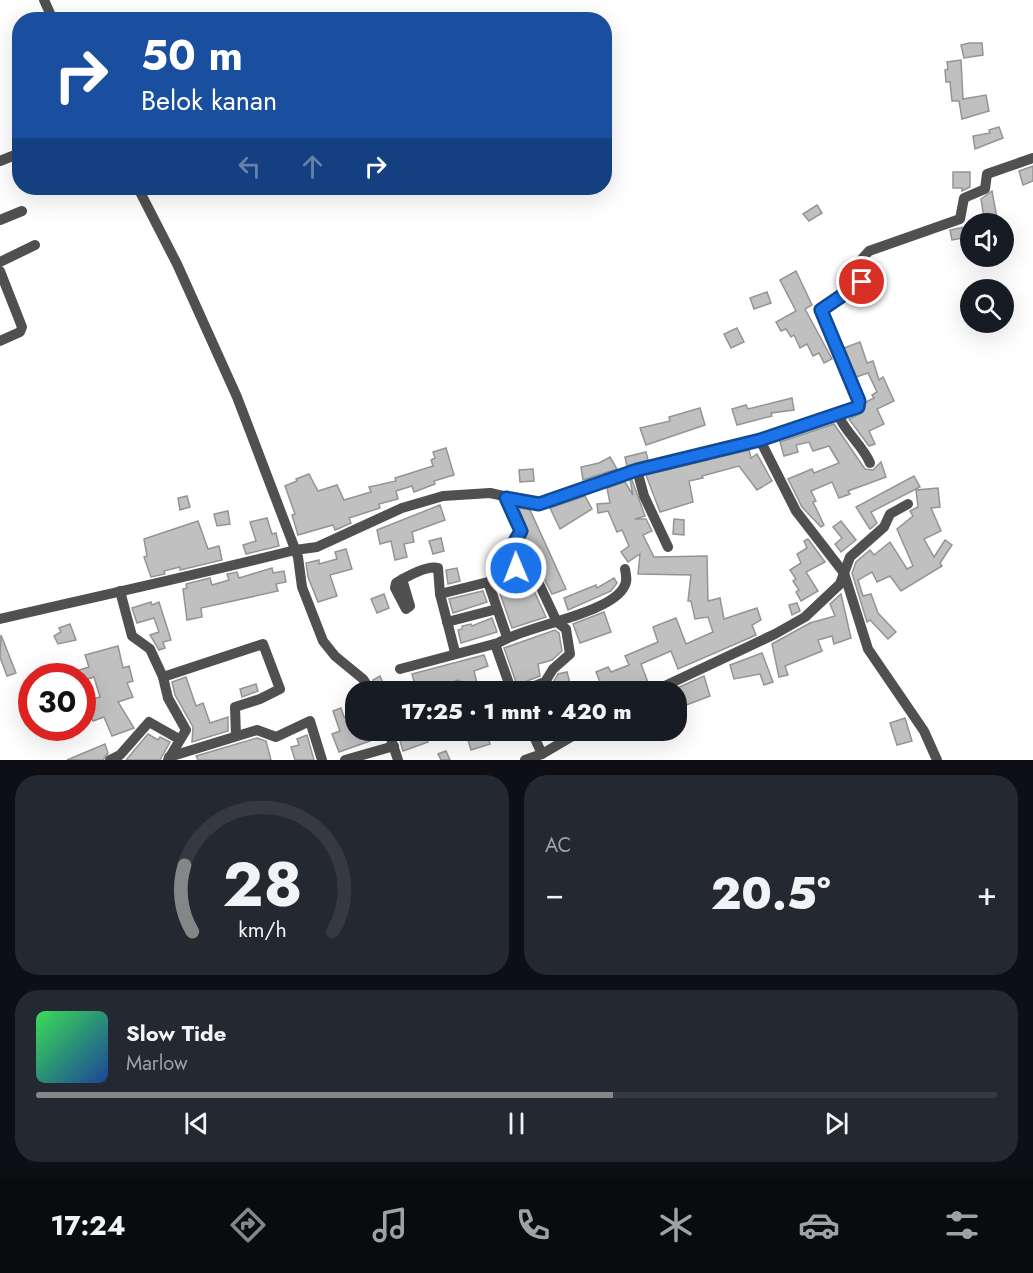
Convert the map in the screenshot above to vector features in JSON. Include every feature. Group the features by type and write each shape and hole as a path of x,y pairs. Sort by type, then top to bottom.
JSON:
{"street":[{"path":"0,619 120,591 165,584 296,550 317,547 402,508 442,496 490,493 539,504 637,470 760,440 858,407 859,401 821,315 823,306 860,285 863,277 861,260 869,251 960,219 964,198 985,189 987,174 1033,158"},
{"path":"142,195 177,264 237,397 296,550 302,587 323,641 335,656 364,681"},
{"path":"0,220 22,211"},
{"path":"0,262 35,245"},
{"path":"0,271 4,295 22,327 20,332 0,341"},
{"path":"838,415 843,427 867,456 870,463"},
{"path":"760,440 796,511 818,536 844,573 868,649 924,731 937,760"},
{"path":"637,470 644,496 668,547"},
{"path":"506,498 521,531 511,548 517,571 534,573 557,622 566,629 570,654 553,669 546,681"},
{"path":"676,681 759,642 805,616 840,584 849,556 884,527 890,514 908,504"},
{"path":"402,579 436,567 440,594 455,652"},
{"path":"400,669 455,652 495,644 507,637 557,622 610,600 619,594 627,579 625,569"},
{"path":"440,594 486,581 507,637"},
{"path":"120,591 132,636 148,645 163,677 168,698 189,751"},
{"path":"447,622 497,609"},
{"path":"163,677 263,644 280,689 260,699 235,706 236,736"},
{"path":"495,644 508,681"},
{"path":"116,758 149,722 183,735"},
{"path":"169,758 260,730 270,737 276,737 310,722 322,760"},
{"path":"169,758 183,735"},
{"path":"392,741 398,760"},
{"path":"536,741 542,754"},
{"path":"525,760 542,754 564,741"},
{"path":"345,760 394,746"}],"building":[{"path":"982,43 983,55 964,58 961,45"},
{"path":"961,60 963,99 986,95 989,111 962,119 959,101 952,101 950,82 946,82 945,70 948,69 947,62"},
{"path":"999,127 1003,138 975,149 973,136 990,133 989,130"},
{"path":"1033,166 1033,181 1023,185 1019,171"},
{"path":"953,172 970,172 970,187 962,191 962,188 953,188"},
{"path":"992,191 996,213 983,213 981,199"},
{"path":"817,205 822,213 809,221 803,214"},
{"path":"960,228 960,239 952,240 950,230"},
{"path":"882,268 886,283 868,289 869,272"},
{"path":"796,271 812,305 805,309 832,359 824,363 819,353 813,356 807,344 800,348 794,335 791,337 786,329 781,331 776,322 796,311 780,280"},
{"path":"767,292 771,303 754,309 750,298"},
{"path":"737,328 744,342 731,348 724,334"},
{"path":"860,342 867,363 873,361 879,380 883,377 894,401 877,409 884,424 869,431 875,444 869,446 849,419 860,414 866,402 874,398 872,395 877,392 868,373 856,377 844,348"},
{"path":"792,398 794,410 771,413 772,416 737,425 732,409 746,405 748,409"},
{"path":"700,408 705,425 646,445 640,428 670,421 669,417"},
{"path":"834,424 865,469 873,470 881,462 886,477 848,491 850,494 839,498 832,482 811,491 816,501 813,502 824,525 821,527 802,507 788,479 812,469 814,473 839,463 829,446 813,451 809,442 796,445 798,452 784,456 780,442"},
{"path":"446,448 454,475 434,481 435,484 414,492 412,486 396,491 398,499 379,504 380,508 349,518 351,523 335,530 333,525 298,535 292,515 295,514 285,486 297,481 296,479 309,474 318,491 337,485 344,500 371,492 369,487 396,481 395,478 433,466 431,460 435,458 433,452"},
{"path":"749,450 751,458 757,454 772,481 757,490 739,466 702,476 703,478 689,481 693,502 660,512 646,475"},
{"path":"646,452 648,460 627,466 625,457"},
{"path":"610,457 617,469 583,480 581,467 599,463"},
{"path":"533,469 534,481 520,482 519,470"},
{"path":"914,476 920,487 871,512 877,523 870,529 856,507"},
{"path":"630,480 632,480 645,516 635,519 646,519 652,531 643,535 654,557 707,556 708,601 720,598 724,619 757,608 761,620 752,625 756,635 678,669 671,651 641,664 647,681 600,681 596,672 608,667 611,672 629,665 625,656 658,642 653,627 676,618 686,644 713,632 708,617 695,619 691,601 688,601 691,575 638,574 640,554 628,562 621,552 629,546 622,530 617,532 608,511 598,513 597,504 610,503 607,488 625,482 633,495"},
{"path":"938,488 940,507 931,508 941,531 924,539 934,557 945,540 952,545 940,563 942,566 901,591 890,576 877,582 872,572 858,580 863,596 871,594 878,613 896,632 888,639 870,620 867,622 852,573 856,562 870,550 874,555 890,542 907,569 913,566 897,529 913,516 910,511 918,507 916,490"},
{"path":"187,496 190,507 180,510 178,498"},
{"path":"585,496 592,509 560,529 550,508"},
{"path":"440,505 445,520 412,532 414,542 404,544 407,557 395,560 391,541 380,544 377,530"},
{"path":"519,509 530,510 566,589 552,594 532,555 526,558 523,548 527,547 525,540 528,531"},
{"path":"228,511 230,524 217,526 214,514"},
{"path":"267,518 272,534 276,533 279,546 246,554 243,545 256,541 250,522"},
{"path":"674,519 684,520 684,535 673,534"},
{"path":"198,521 208,549 219,546 222,560 180,570 180,567 151,577 144,557 147,556 144,539"},
{"path":"841,521 856,540 841,552 835,544 842,538 833,527"},
{"path":"441,538 444,551 433,554 429,541"},
{"path":"808,539 825,562 806,572 818,591 801,601 796,592 799,590 793,581 796,579 790,570 801,563 797,554 807,548 804,541"},
{"path":"346,549 352,569 330,575 337,596 318,602 308,577 306,563 319,560 319,564 337,559 335,552"},
{"path":"272,568 273,573 284,571 286,582 276,584 278,591 201,608 202,617 187,620 183,589 187,588 186,584 210,578 212,585 229,580 227,574 237,572 239,578"},
{"path":"457,568 460,581 448,584 446,570"},
{"path":"516,578 529,580 546,617 512,628 497,585"},
{"path":"614,578 617,583 611,591 568,610 564,598 596,585 597,588"},
{"path":"483,591 487,602 453,613 449,599"},
{"path":"384,594 389,608 377,613 371,599"},
{"path":"841,594 851,638 834,644 832,636 818,640 822,651 785,666 788,675 779,677 772,644 810,623 835,616 830,604"},
{"path":"151,602 152,605 159,602 171,640 163,642 165,648 159,650 150,635 159,632 154,618 137,623 132,608"},
{"path":"797,603 800,611 792,615 789,605"},
{"path":"604,612 611,632 580,643 573,624"},
{"path":"492,618 497,632 461,643 458,630 462,629 462,626 471,624 472,626"},
{"path":"70,624 76,640 58,644 54,636 61,632 59,628"},
{"path":"555,630 559,633 562,651 552,660 538,664 540,676 527,681 516,681 504,648"},
{"path":"1,635 16,673 7,676 0,657"},
{"path":"118,646 123,668 129,666 133,681 127,683 133,697 118,702 134,728 112,736 104,717 96,720 96,698 100,697 96,684 96,663 88,663 85,655"},
{"path":"762,653 773,682 764,685 760,674 734,679 730,665"},
{"path":"484,655 488,666 474,671 476,681 414,681 412,674"},
{"path":"567,672 569,681 554,681 558,674"},
{"path":"380,676 382,681 374,681"},
{"path":"704,676 710,696 687,705 687,684"},
{"path":"186,677 196,706 203,703 210,723 228,717 228,731 192,742 193,727 175,695 172,682"},
{"path":"256,684 258,691 242,697 240,689"},
{"path":"341,708 345,717 345,741 370,741 339,752 332,734 340,731 333,711"},
{"path":"905,718 912,741 897,745 890,723"},
{"path":"148,734 158,740 160,737 170,742 160,760 126,760"},
{"path":"307,735 314,760 295,760 291,747 299,745 297,739"},
{"path":"257,738 266,741 271,760 198,760 196,756"},
{"path":"400,741 428,741 428,742 403,751"},
{"path":"468,741 489,741 490,744 471,750"},
{"path":"105,744 108,753 103,760 67,760"},
{"path":"446,751 450,760 441,760 438,754"}],"route":[{"path":"516,568 511,548 521,531 506,498 539,504 637,470 760,440 858,407 859,401 821,315 821,310 827,303 854,289 862,282"}]}
